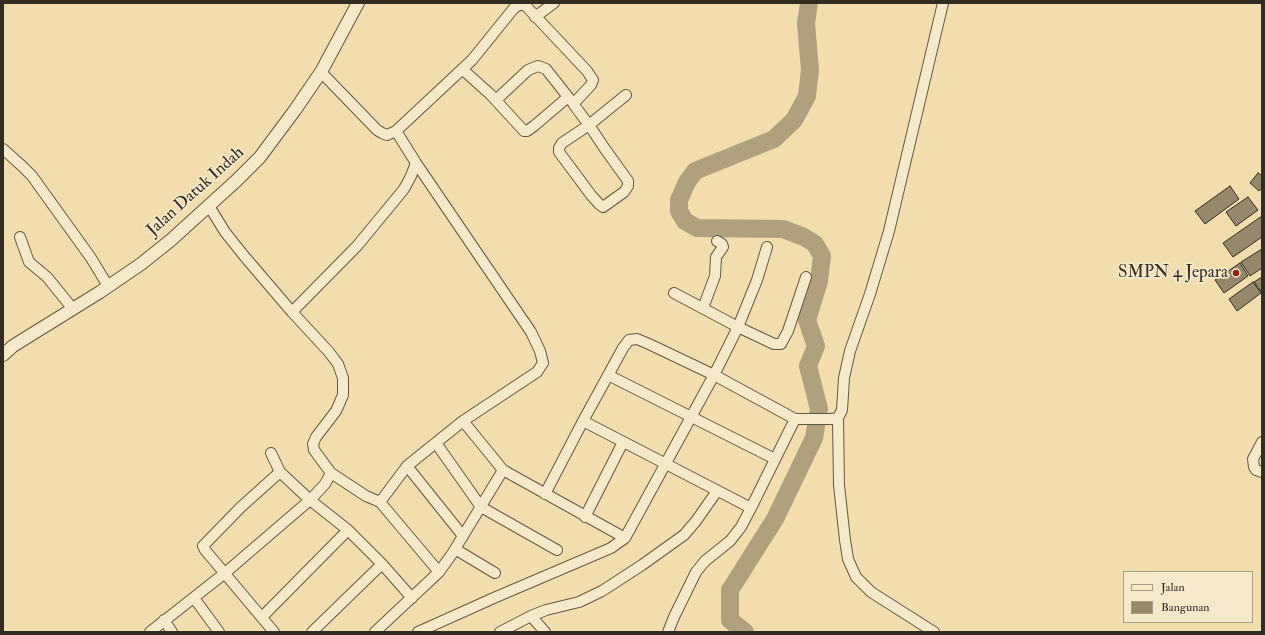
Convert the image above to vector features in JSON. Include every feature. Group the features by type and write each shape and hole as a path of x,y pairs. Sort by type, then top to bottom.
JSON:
{"street":[{"name":"Jalan Datuk Indah","path":"3,355 14,346 141,264 209,206 260,157 321,72 358,3"},
{"path":"535,17 554,3"},
{"path":"934,632 871,592 856,577 848,559 845,540 839,485 835,418 842,410 844,378 850,351 870,294 889,230 943,3"},
{"path":"321,72 377,130 387,135 396,131 462,69 472,60 514,8 524,4 588,71 593,80 591,85 571,101 526,131 522,129 496,100 462,69"},
{"path":"496,100 528,70 538,66 546,69 589,125 628,181 628,186 624,192 603,207 594,199 559,152 558,148 562,143 589,125 626,95"},
{"path":"380,502 407,466 463,421 537,372 543,363 540,351 531,332 416,163 396,131"},
{"path":"3,149 32,176 91,258 108,286"},
{"path":"292,312 357,246 404,189 416,163"},
{"path":"209,206 225,232 245,257 338,364 343,378 343,395 336,411 316,438 313,444 314,450 331,473 366,496 380,502 439,572"},
{"path":"20,237 29,262 47,278 73,309"},
{"path":"703,308 715,276 716,256 723,247 722,244 717,241"},
{"path":"418,632 612,548 625,538 644,506 738,327 757,280 767,247"},
{"path":"674,292 738,327 774,344 781,344 786,337 806,278"},
{"path":"545,494 608,375 629,340 637,339 714,375 795,419 807,420 835,418"},
{"path":"608,375 776,459"},
{"path":"668,632 696,572 705,561 730,541 741,527 795,419"},
{"path":"463,421 503,470 625,538"},
{"path":"583,421 751,508"},
{"path":"585,517 623,442"},
{"path":"1262,442 1253,459 1256,470 1262,472"},
{"path":"436,443 481,508 557,550"},
{"path":"270,452 280,472 310,500 348,530 382,564 412,598"},
{"path":"407,466 463,536"},
{"path":"375,632 439,572 481,508 503,470"},
{"path":"274,632 203,546 241,506 280,472"},
{"path":"150,632 225,573 310,500 325,484 331,473"},
{"path":"500,632 546,610 579,602 602,591 642,565 684,534 696,521 717,490"},
{"path":"262,618 348,530"},
{"path":"455,549 495,573"},
{"path":"312,632 382,564"},
{"path":"194,598 219,632"},
{"path":"531,616 545,632"},
{"path":"164,620 172,632"}],"building":[{"path":"1258,173 1262,176 1262,188 1259,191 1250,183"},
{"path":"1230,186 1239,199 1205,224 1195,211"},
{"path":"1248,197 1258,210 1236,226 1226,212"},
{"path":"1262,216 1262,237 1233,257 1223,243"},
{"path":"1262,249 1262,268 1250,276 1241,262"},
{"path":"1240,263 1248,276 1224,293 1215,280"},
{"path":"1262,277 1262,293 1254,282"},
{"path":"1253,282 1261,293 1237,311 1229,299"}],"waterway":[{"path":"745,632 730,620 730,590 775,519 814,438 819,409 808,366 816,346 807,320 819,281 822,256 815,244 804,237 783,229 697,228 685,221 679,211 679,200 687,182 695,171 774,139 794,120 807,96 810,70 806,23 809,3"}],"place":[{"name":"SMPN 4 Jepara","path":"1236,273"}]}
